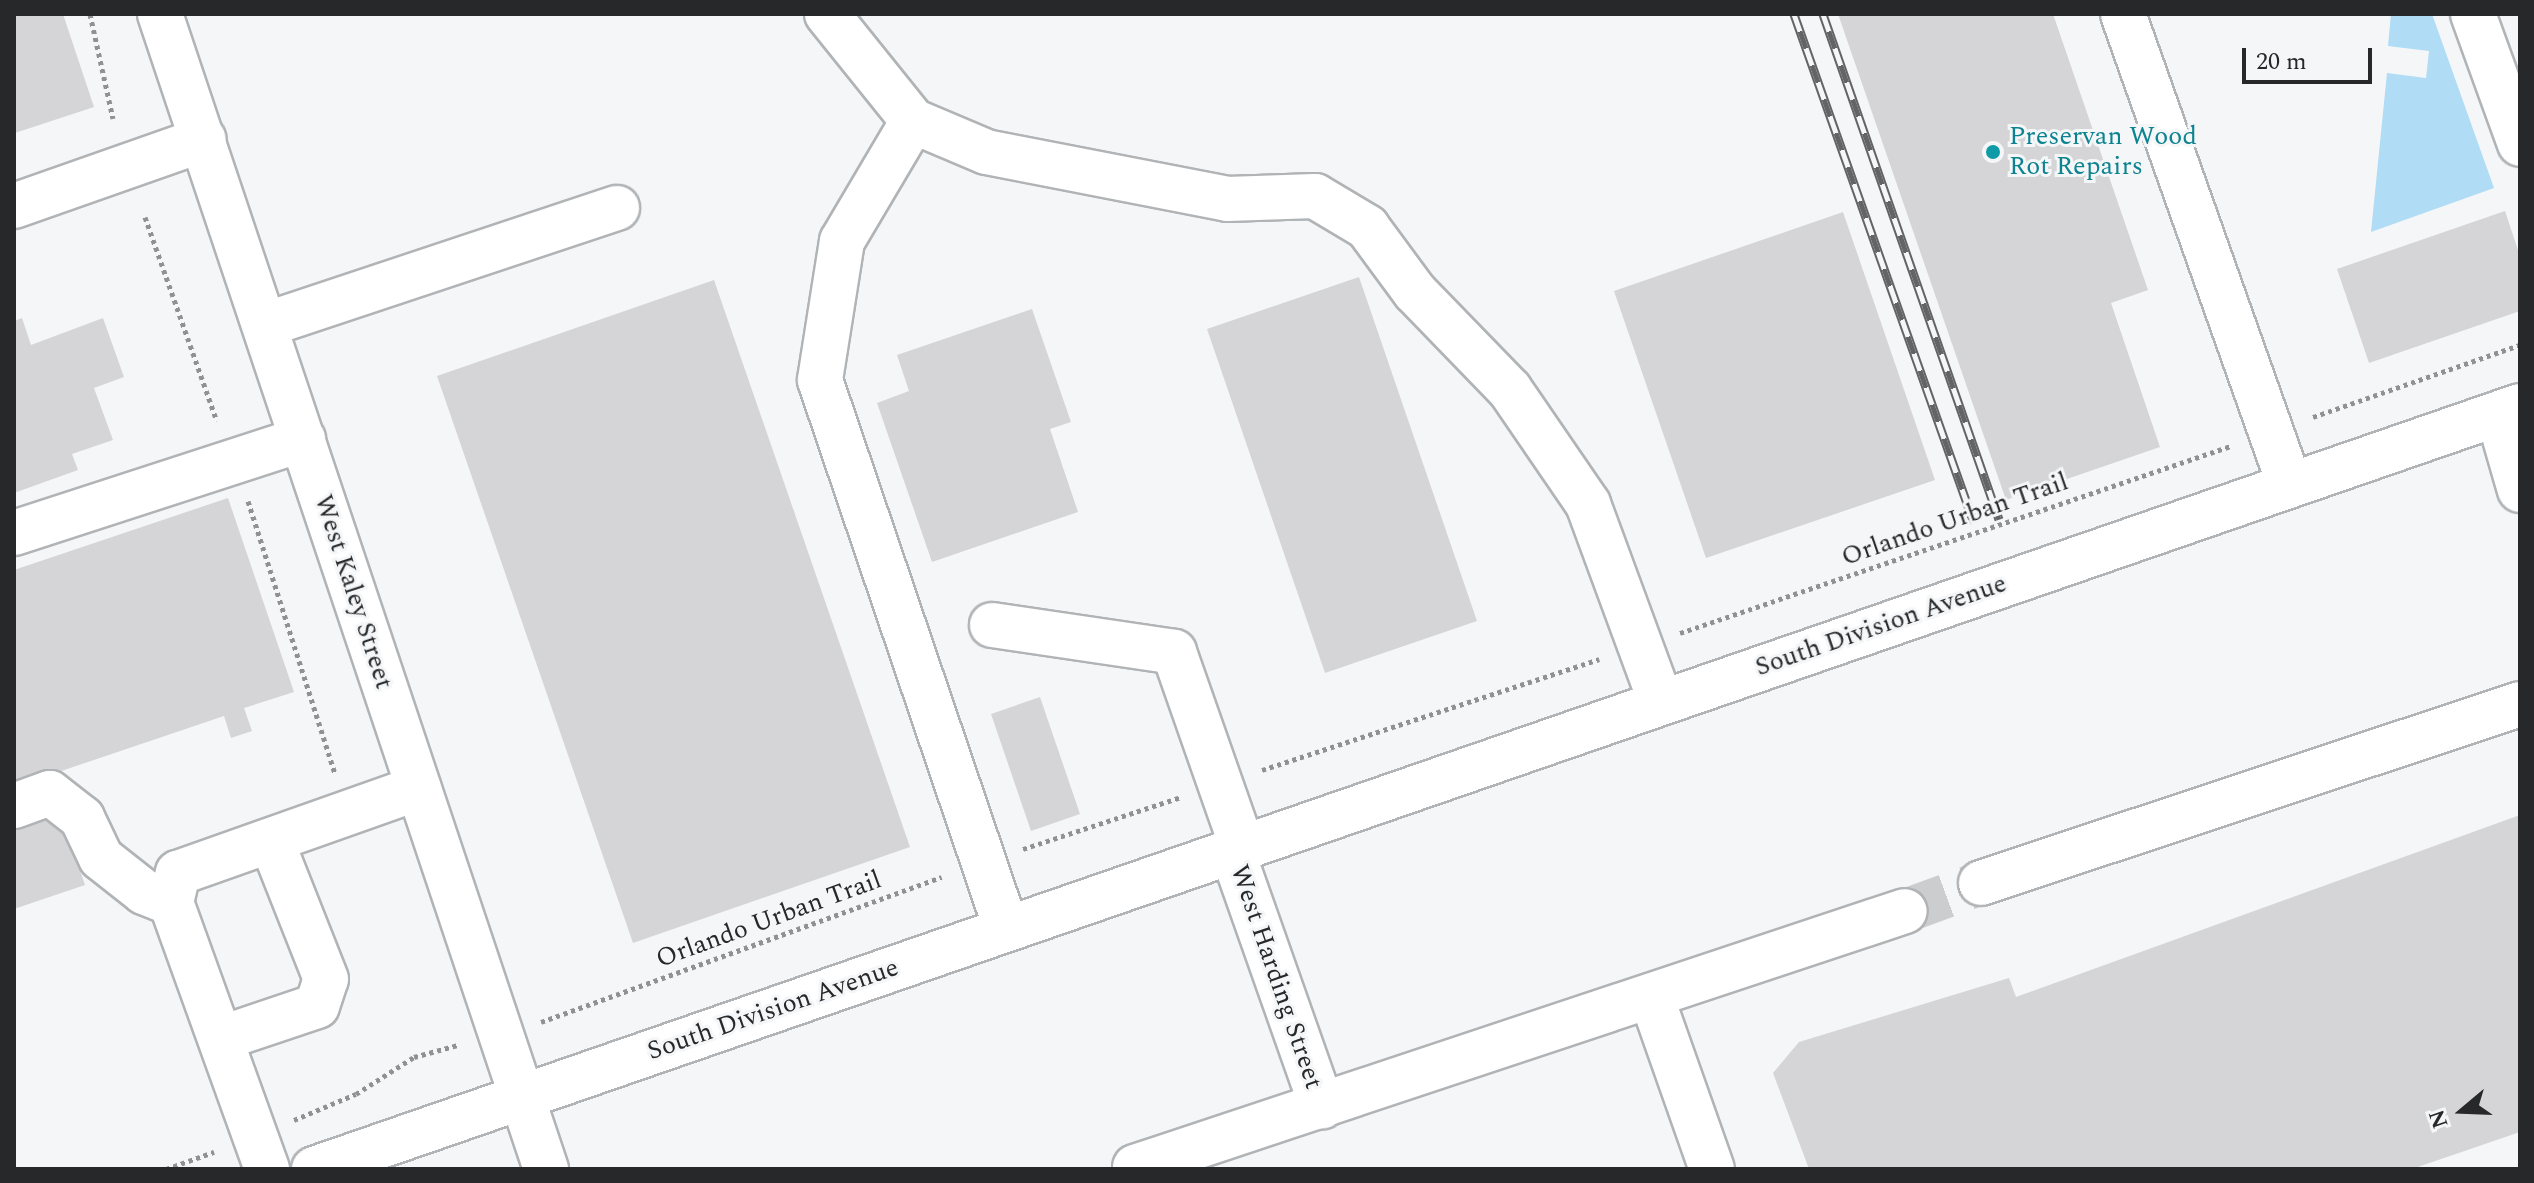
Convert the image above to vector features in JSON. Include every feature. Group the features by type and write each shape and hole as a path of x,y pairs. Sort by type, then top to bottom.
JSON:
{"street":[{"name":"West Kaley Street","path":"160,14 546,1169"},
{"path":"827,14 913,121 986,152 1227,199 1315,196 1367,227 1415,292 1510,390 1588,504 1661,702"},
{"path":"2123,14 2290,485"},
{"path":"2473,14 2520,144"},
{"path":"913,121 842,241 820,380 1006,928"},
{"path":"14,206 204,139"},
{"path":"265,325 617,208"},
{"path":"2509,410 2520,490"},
{"name":"South Division Avenue","path":"316,1169 1237,847 2509,410"},
{"path":"14,533 303,439"},
{"name":"West Harding Street","path":"992,625 1174,652 1322,1106"},
{"path":"1981,883 2520,704"},
{"path":"14,806 50,793 82,818 101,858 144,892 175,888 271,840 418,788"},
{"path":"222,1038 317,1006 326,979 271,840"},
{"path":"175,888 267,1169"},
{"path":"1135,1167 1905,911"},
{"path":"1651,996 1712,1169"}],"path":[{"path":"90,14 113,119"},
{"path":"145,217 200,382 234,462 340,789"},
{"path":"2321,414 2520,345"},
{"name":"Orlando Urban Trail","path":"1685,631 2237,444"},
{"path":"1253,773 1613,655"},
{"path":"1023,849 1190,794"},
{"name":"Orlando Urban Trail","path":"585,1010 952,873"},
{"path":"299,1118 356,1094 414,1057"},
{"path":"166,1169 218,1150"}],"water":[{"path":"2391,14 2432,14 2494,188 2371,232 2387,73 2426,78 2429,51 2388,46"}],"building":[{"path":"14,14 63,14 94,107 15,133"},
{"name":"Preservan Wood Rot Repairs","path":"1838,14 2053,14 2148,290 2111,303 2160,447 2006,500"},
{"path":"2505,211 2520,256 2520,311 2369,363 2337,269"},
{"path":"1843,212 1935,480 1706,558 1614,291"},
{"path":"1359,277 1477,621 1325,673 1207,329"},
{"path":"714,280 910,847 633,943 437,376"},
{"path":"1032,309 1071,422 1050,429 1078,512 932,562 877,403 909,391 897,355"},
{"path":"22,318 31,345 103,318 124,377 94,388 113,440 72,454 78,470 14,493 14,321"},
{"path":"228,498 294,692 244,708 252,731 231,738 224,716 14,787 14,570"},
{"path":"1040,697 1080,814 1031,831 991,714"},
{"path":"58,805 85,885 14,909 14,820"},
{"path":"2520,815 2520,1132 2412,1169 1809,1169 1773,1073 1799,1042 2009,978 2016,997"}],"tunnel":[{"path":"1905,911 1981,883"}],"railway":[{"path":"1794,14 1974,523"},
{"path":"1823,14 1999,519"}],"place":[{"name":"Preservan Wood Rot Repairs","path":"1993,152"}]}
